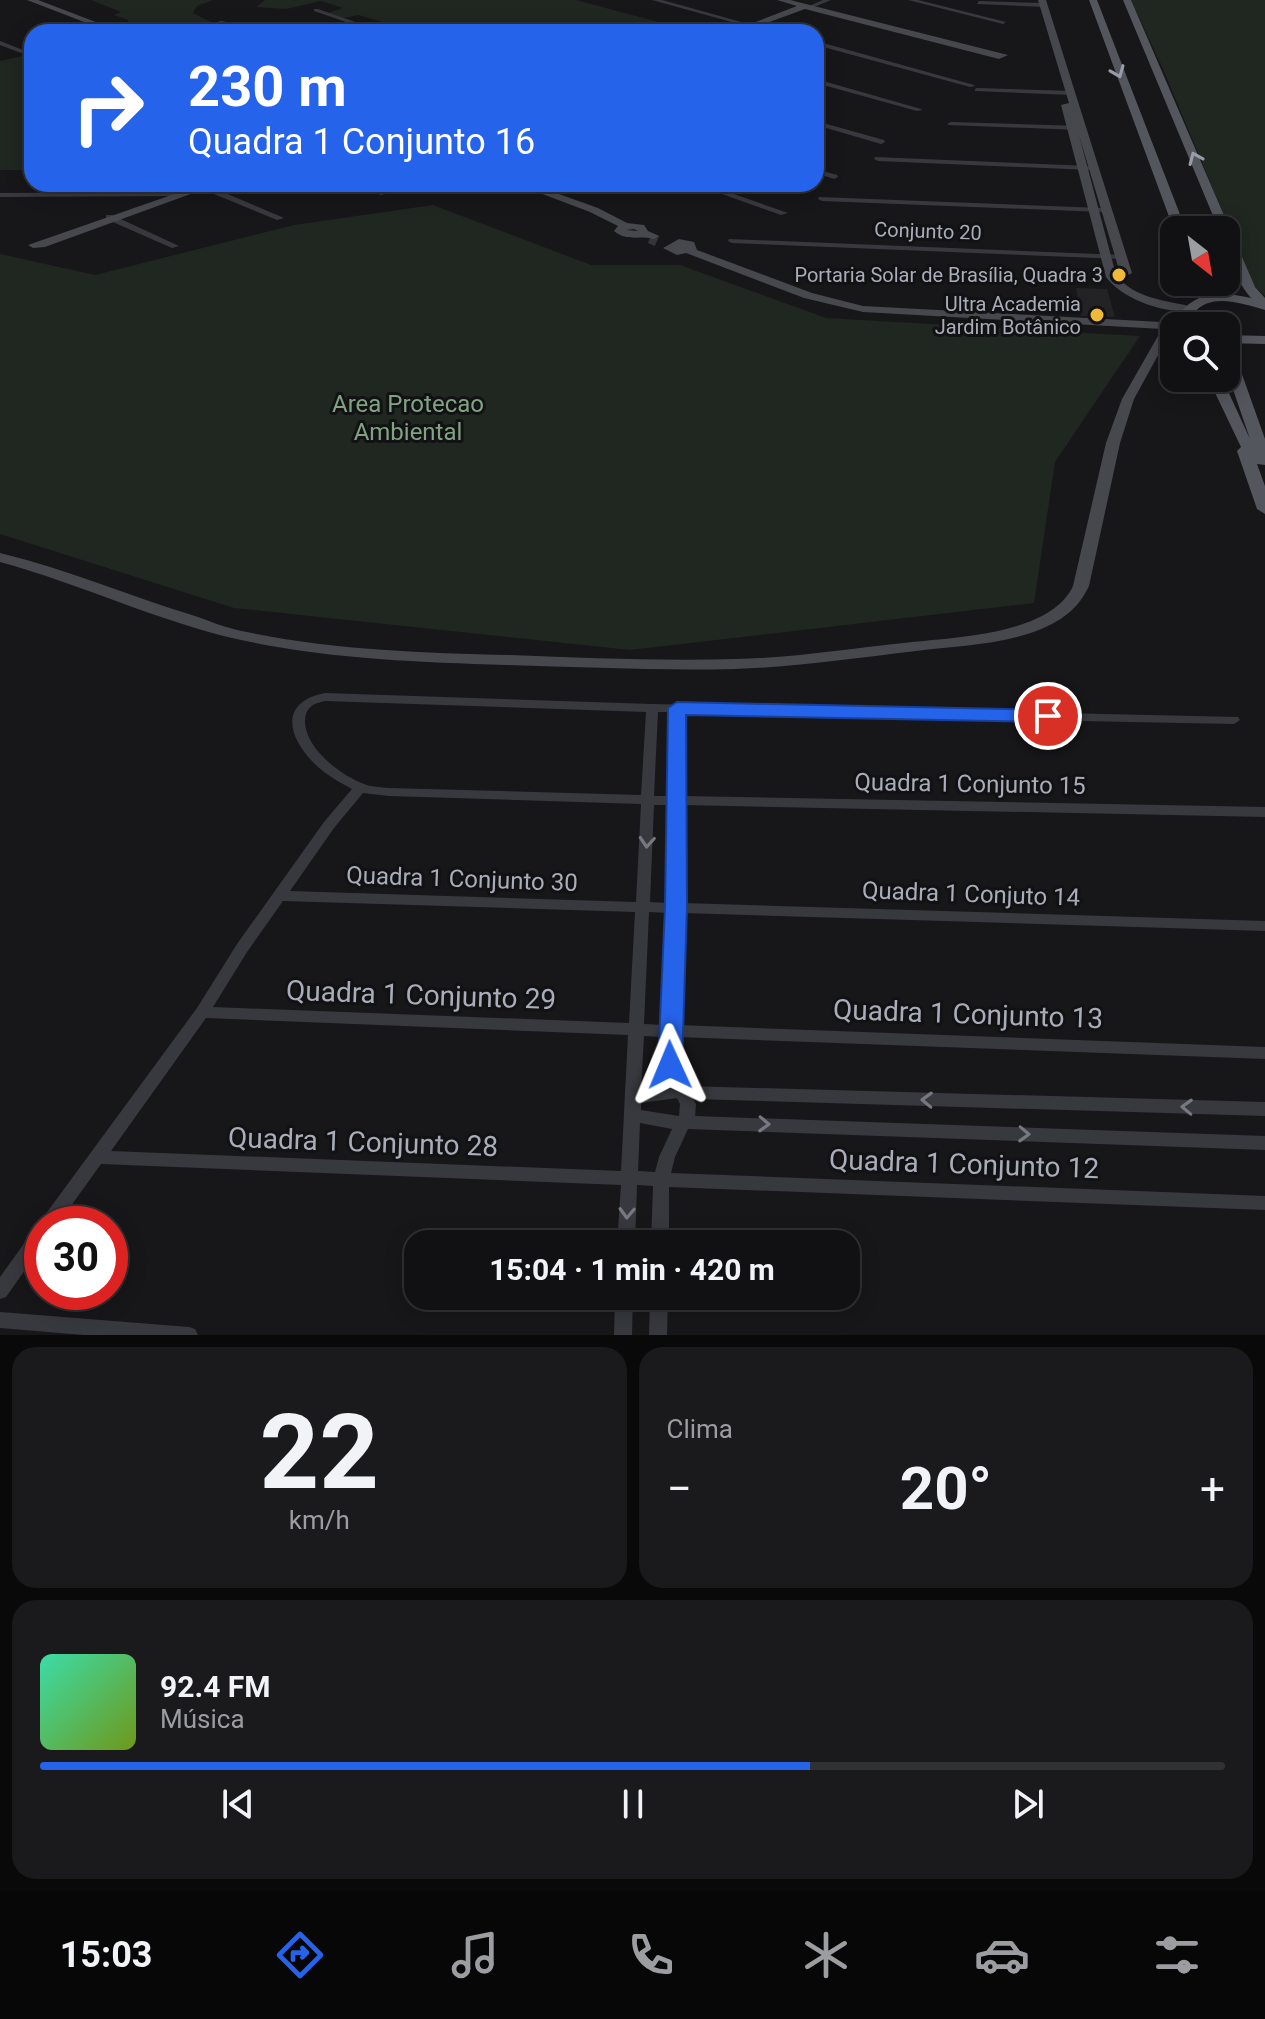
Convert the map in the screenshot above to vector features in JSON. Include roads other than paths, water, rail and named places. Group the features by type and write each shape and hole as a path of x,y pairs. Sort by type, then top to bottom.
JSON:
{"main road":[{"path":"1093,0 1175,216"},
{"path":"1127,0 1220,216"},
{"path":"1240,266 1249,288 1265,306"},
{"path":"1201,296 1203,301"},
{"path":"1189,312 1203,301 1234,299 1265,306"},
{"path":"1240,339 1265,340"},
{"path":"1240,389 1265,460"},
{"path":"1221,392 1249,450 1265,469"},
{"path":"1238,429 1265,509"}],"street":[{"path":"18,0 82,24"},
{"path":"31,0 96,24"},
{"path":"655,0 745,24"},
{"path":"781,0 1004,55 1000,56"},
{"path":"787,0 808,6 821,0"},
{"path":"758,24 828,0"},
{"path":"911,0 1003,22"},
{"path":"979,3 1039,2 1067,93 1072,127 1116,285 1135,295 1189,309"},
{"path":"316,10 357,24"},
{"path":"221,22 227,24"},
{"path":"0,43 21,51"},
{"path":"824,45 974,88 1067,93"},
{"path":"824,83 919,110"},
{"path":"1067,93 1084,128 1126,275 1135,295"},
{"path":"951,124 1084,128"},
{"path":"824,125 881,142"},
{"path":"878,159 1095,168"},
{"path":"824,174 834,177"},
{"path":"37,245 185,192"},
{"path":"221,192 280,218"},
{"path":"550,192 650,238 691,248 819,300 863,309 934,315 1160,325"},
{"path":"722,192 784,213"},
{"path":"0,196 176,195"},
{"path":"822,199 1109,210"},
{"path":"112,218 175,246"},
{"name":"Conjunto 20","path":"732,241 1122,257"},
{"path":"0,557 58,573 149,607 242,636 405,657 737,664 807,659 988,637 1043,622 1075,599 1081,586 1113,443 1128,399 1160,343"},
{"path":"1156,348 1160,348"},
{"path":"61,1206 202,1012 329,825 360,788 324,764 311,752 302,737 299,709 308,700 325,697 652,708 1234,720"},
{"path":"626,1230 650,800 652,708"},
{"path":"660,1230 661,1181 667,1157 686,1121 688,1104 670,1065 669,1029 676,907 677,708"},
{"name":"Quadra 1 Conjunto 15","path":"360,788 650,800 1265,812"},
{"name":"Quadra 1 Conjunto 30","path":"280,896 676,907"},
{"name":"Quadra 1 Conjuto 14","path":"676,907 1265,926"},
{"name":"Quadra 1 Conjunto 29","path":"202,1012 400,1023 669,1029"},
{"name":"Quadra 1 Conjunto 13","path":"669,1029 1265,1053"},
{"path":"635,1097 683,1093 1265,1109"},
{"path":"634,1115 686,1121 1265,1143"},
{"name":"Quadra 1 Conjunto 28","path":"95,1157 661,1181"},
{"name":"Quadra 1 Conjunto 12","path":"661,1181 1265,1203"},
{"path":"0,1291 24,1257"},
{"path":"623,1335 624,1310"},
{"path":"658,1335 659,1310"},
{"path":"0,1320 189,1335"}],"tunnel":[{"path":"650,238 657,241"}],"place":[{"name":"Portaria Solar de Brasília, Quadra 3","path":"1119,275"},
{"name":"Ultra Academia Jardim Botânico","path":"1097,315"}],"park label":[{"name":"Area Protecao Ambiental","path":"408,418"}]}
